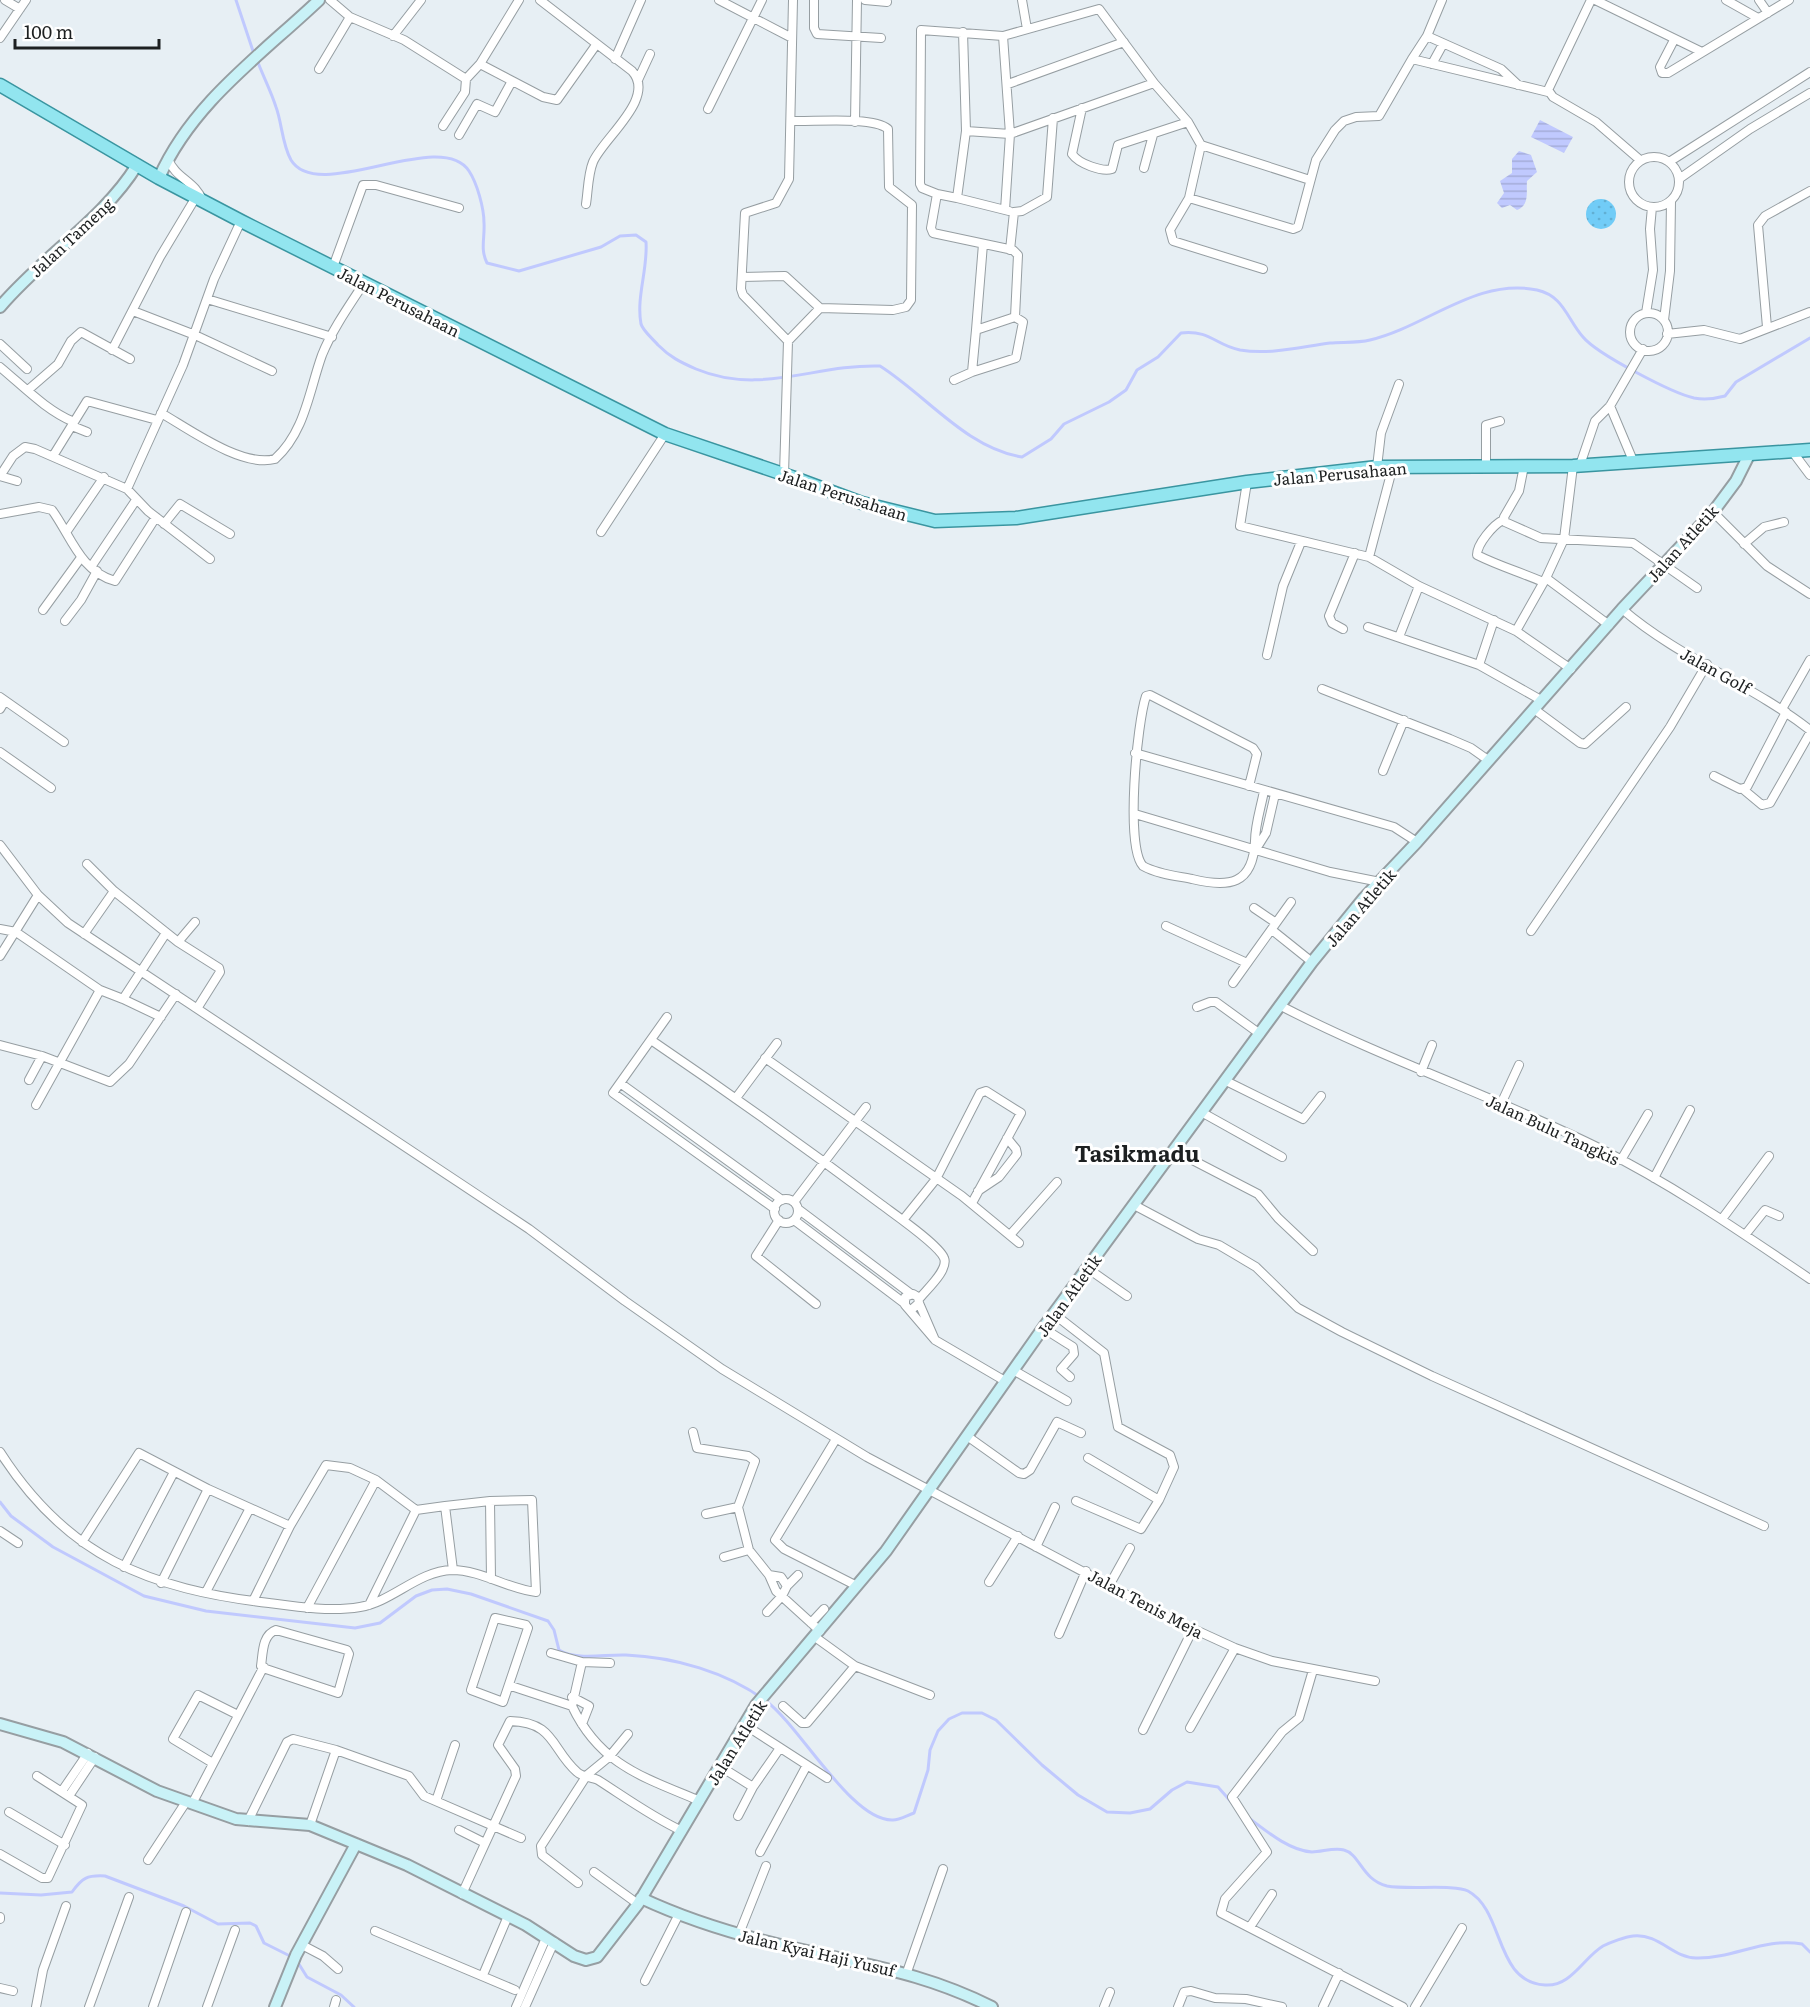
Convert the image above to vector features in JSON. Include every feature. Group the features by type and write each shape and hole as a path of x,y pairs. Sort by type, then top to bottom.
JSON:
{"main road":[{"name":"Jalan Perusahaan","path":"0,85 199,199 665,434 892,512 934,521 1017,518 1247,482 1377,466 1577,466 1810,450"}],"street":[{"path":"5,0 20,9"},
{"path":"0,38 27,0"},
{"path":"159,178 168,159 208,102 319,0"},
{"path":"330,0 350,17 420,48 466,79"},
{"path":"393,36 421,0"},
{"path":"442,126 465,92 466,79 480,64 519,0"},
{"path":"540,0 632,71 638,80"},
{"path":"615,59 641,0"},
{"path":"719,0 792,38"},
{"path":"708,109 762,0"},
{"path":"788,341 743,295 742,277 744,215 747,211 776,203 786,189 791,166 793,0"},
{"path":"814,0 814,28 817,34 881,38"},
{"path":"855,122 857,0"},
{"path":"865,0 887,2"},
{"path":"1022,0 1027,29"},
{"path":"1189,198 1293,229 1301,224 1316,160 1335,130 1344,121 1356,117 1379,116 1427,36 1442,0"},
{"path":"1548,92 1548,87 1593,0 1674,40 1702,51"},
{"path":"1726,0 1758,18"},
{"path":"1760,0 1768,13"},
{"path":"1674,40 1660,67 1661,73 1668,73 1790,0"},
{"path":"1053,118 1045,200 1009,211 937,194 922,188 920,184 919,34 921,30 926,28 1003,36 1099,9 1154,83 1188,122 1201,145 1189,198 1170,230 1173,241 1263,269"},
{"path":"319,69 350,17"},
{"path":"957,198 966,130 963,32"},
{"path":"1003,36 1010,134 1010,250"},
{"path":"1427,36 1501,69 1519,87"},
{"path":"1008,84 1124,42"},
{"path":"1432,64 1443,44"},
{"path":"480,64 543,98 557,100 596,45"},
{"path":"586,204 592,162 629,113 638,91 638,80 650,54"},
{"path":"1412,59 1519,87 1548,92 1596,122 1640,160"},
{"path":"1669,162 1810,72"},
{"path":"459,135 477,104 495,112 512,81"},
{"path":"966,130 1010,134 1154,83"},
{"path":"1679,179 1750,129 1810,93"},
{"path":"1082,108 1072,154 1076,159 1108,170 1112,169 1118,145 1188,122"},
{"path":"742,277 785,276 820,308 893,310 906,307 911,300 912,206 890,187 888,129 882,124 792,121"},
{"path":"1144,168 1153,135"},
{"path":"1201,145 1310,180"},
{"path":"1664,320 1655,314 1646,313 1637,317 1630,328 1632,341 1643,349 1656,349 1662,345 1668,334 1664,320 1670,271 1671,201 1678,190 1679,179 1669,162 1655,156 1640,160 1630,172 1629,188 1637,201 1652,207 1671,201"},
{"path":"112,350 159,257 199,199 199,192 172,169 168,159"},
{"name":"Jalan Tameng","path":"0,307 44,260 116,195 137,165"},
{"path":"333,267 362,187 376,185 459,208"},
{"path":"1767,327 1758,225 1766,216 1810,191"},
{"path":"937,194 931,228 933,233 1010,250 1018,255 1015,317"},
{"path":"1646,313 1653,270 1650,229 1652,207"},
{"path":"127,489 195,335 207,299 241,221"},
{"path":"972,372 982,244"},
{"path":"53,456 87,401 159,416 221,448 266,461 275,459 300,422 313,391 323,353 364,283"},
{"path":"207,299 332,337"},
{"path":"784,474 788,341 820,308"},
{"path":"133,310 195,335 272,371"},
{"path":"1668,334 1704,330 1736,339 1810,312"},
{"path":"976,330 1015,317"},
{"path":"954,380 1016,358 1024,328 1023,322 1015,317"},
{"path":"28,390 58,364 78,334 87,333 130,359"},
{"path":"0,344 27,369"},
{"path":"1516,630 1564,539 1577,466 1591,429 1600,414 1610,406 1643,349"},
{"path":"0,367 48,405 54,414 87,432"},
{"path":"1377,466 1381,433 1399,384"},
{"path":"1610,406 1634,463"},
{"path":"1486,466 1486,425 1500,421"},
{"path":"601,532 665,434"},
{"path":"17,481 0,476 22,449 35,449 53,456 127,489 136,500 164,524 210,559"},
{"path":"1792,451 1810,475"},
{"name":"Jalan Atletik","path":"0,1724 63,1742 92,1755 157,1791 189,1803 248,1821 310,1825 407,1865 508,1916 574,1956 586,1959 597,1958 639,1901 756,1705 857,1586 929,1490 1043,1328 1312,962 1364,898 1417,842 1622,609 1713,512 1736,481 1749,455"},
{"path":"1369,557 1393,466"},
{"path":"1524,466 1517,494 1503,520 1495,524 1478,548 1477,555 1502,568 1544,580 1609,625"},
{"path":"67,531 104,477"},
{"path":"1247,482 1240,526 1369,557 1419,585 1516,630 1571,669"},
{"path":"65,621 81,600 94,569 136,500"},
{"path":"164,524 180,504 230,534"},
{"path":"0,514 46,507 52,510 67,531 80,559 115,581 156,517"},
{"path":"1713,512 1779,576 1810,594"},
{"path":"1503,520 1533,536 1633,543 1697,588"},
{"path":"1744,544 1764,527 1784,522"},
{"path":"1266,655 1283,586 1301,542"},
{"path":"1343,629 1332,623 1329,616 1355,553"},
{"path":"43,610 80,559"},
{"path":"1399,637 1419,585"},
{"name":"Jalan Golf","path":"1622,609 1654,634 1784,710 1810,731"},
{"path":"1479,665 1494,620"},
{"path":"1368,627 1479,665 1538,705 1580,743 1585,744 1626,707"},
{"path":"1744,790 1759,768 1784,710 1810,660"},
{"path":"1532,931 1670,727 1707,664"},
{"path":"1322,689 1471,748 1488,760"},
{"path":"1249,786 1257,756 1255,749 1149,695 1145,697 1135,753 1135,814 1138,858 1146,868 1226,885 1235,882 1245,873 1256,849 1261,845 1275,794"},
{"path":"0,709 2,699 64,742"},
{"path":"1383,771 1404,720"},
{"path":"1714,776 1744,790 1762,805 1770,803 1810,731"},
{"path":"0,752 51,788"},
{"path":"1135,753 1394,827 1417,842"},
{"path":"1256,849 1255,842 1264,791"},
{"path":"1135,814 1330,872 1380,882"},
{"name":"Jalan Tenis Meja","path":"2,847 51,910 84,934 198,1007 529,1229 625,1301 722,1369 836,1439 1036,1547 1086,1571 1193,1629 1235,1648 1272,1662 1375,1681"},
{"path":"87,864 114,891 166,933 220,970 198,1007"},
{"path":"84,934 114,891"},
{"path":"0,956 38,896"},
{"path":"1233,983 1291,902"},
{"path":"1254,909 1312,962"},
{"path":"178,942 195,922"},
{"path":"1166,926 1247,963"},
{"path":"0,929 16,932 100,990 161,1017"},
{"path":"123,999 166,933"},
{"path":"36,1105 100,990"},
{"path":"0,1056 2,1046 42,1056 105,1082 114,1080 129,1064 176,994"},
{"path":"1197,1007 1216,1002 1260,1034"},
{"name":"Jalan Bulu Tangkis","path":"1281,1006 1421,1072 1501,1104 1621,1160 1722,1219 1810,1279"},
{"path":"667,1017 614,1094 775,1209 779,1220 786,1223 794,1220"},
{"path":"651,1040 823,1161 903,1220 940,1252 945,1261 944,1268 911,1310"},
{"path":"736,1098 777,1043"},
{"path":"1421,1072 1432,1045"},
{"path":"30,1080 42,1056"},
{"path":"765,1058 972,1203 1019,1243"},
{"path":"1501,1104 1519,1065"},
{"path":"1226,1081 1303,1119 1321,1096"},
{"path":"620,1083 782,1200 796,1206 919,1301 934,1340"},
{"path":"903,1220 936,1179 982,1091 987,1091 1021,1111 972,1203"},
{"path":"794,1220 796,1206 823,1161 867,1107"},
{"path":"1654,1178 1690,1110"},
{"path":"1203,1113 1282,1157"},
{"path":"1621,1160 1647,1114"},
{"path":"978,1191 999,1177 1017,1154 1007,1138"},
{"path":"696,1153 703,1143"},
{"path":"1174,1151 1258,1194 1278,1218 1313,1251"},
{"path":"1722,1219 1769,1156"},
{"path":"1010,1235 1057,1182"},
{"path":"775,1209 782,1200"},
{"path":"1134,1205 1198,1239 1219,1245 1256,1267 1293,1305 1342,1332 1432,1376 1764,1526"},
{"path":"1745,1235 1765,1210 1779,1216"},
{"path":"779,1220 756,1256 816,1304"},
{"path":"794,1220 904,1303 911,1310 918,1324 934,1340 1005,1381"},
{"path":"1087,1268 1127,1296"},
{"path":"904,1303 905,1297 910,1294"},
{"path":"1054,1314 1104,1353 1118,1427 1170,1455 1174,1460 1174,1467 1159,1500 1141,1528 1076,1501"},
{"path":"1043,1328 1073,1347 1074,1354 1061,1369 1070,1377"},
{"path":"1013,1370 1067,1401"},
{"path":"967,1436 1019,1473 1024,1474 1030,1470 1057,1422 1082,1433"},
{"path":"693,1432 698,1448 748,1456 754,1461 738,1507 750,1550 769,1575 772,1586 812,1623 818,1634 855,1666 930,1695"},
{"path":"836,1439 775,1540 784,1549 857,1586"},
{"path":"0,1452 22,1486 55,1522 82,1542 124,1567 161,1583 253,1601 307,1608 358,1608 369,1605 426,1576 453,1570 533,1592 537,1591 532,1500 490,1501 416,1510 376,1480 350,1468 326,1465 290,1526 253,1601"},
{"path":"82,1542 136,1454 141,1454 208,1489 290,1526"},
{"path":"1088,1458 1159,1500"},
{"path":"124,1567 174,1472"},
{"path":"307,1608 376,1480"},
{"path":"161,1583 208,1489"},
{"path":"490,1501 491,1579"},
{"path":"445,1506 453,1570"},
{"path":"706,1514 738,1507"},
{"path":"1036,1547 1054,1507"},
{"path":"206,1592 250,1508"},
{"path":"369,1605 416,1510"},
{"path":"0,1531 18,1543"},
{"path":"989,1582 1018,1536"},
{"path":"1110,1584 1130,1548"},
{"path":"724,1557 750,1550"},
{"path":"1059,1634 1086,1571"},
{"path":"769,1575 781,1577 787,1586"},
{"path":"767,1612 798,1575"},
{"path":"812,1623 824,1609"},
{"path":"495,1618 528,1626 511,1686 503,1702 471,1690 495,1618"},
{"path":"1143,1730 1193,1629"},
{"path":"148,1860 189,1803 262,1667 265,1640 269,1634 276,1630 347,1650 349,1654 338,1693 262,1667"},
{"path":"1190,1728 1235,1648"},
{"path":"551,1653 582,1662 610,1663"},
{"path":"582,1662 572,1697 572,1706 587,1734 609,1757 653,1781 700,1801"},
{"path":"783,1706 802,1723 807,1723 855,1666"},
{"path":"189,1803 262,1667"},
{"path":"1313,1670 1299,1718 1282,1732 1233,1795 1232,1800 1267,1850 1225,1899 1221,1913 1403,2007"},
{"path":"511,1686 572,1706"},
{"path":"211,1761 172,1739 198,1695 236,1714"},
{"path":"572,1697 589,1706 582,1724"},
{"path":"462,1894 483,1842 516,1772 498,1746 510,1721 535,1726 555,1741 576,1772 587,1775 651,1816 682,1831"},
{"path":"745,1725 827,1778"},
{"path":"578,1883 540,1851 587,1775 609,1757 628,1734"},
{"path":"248,1821 290,1740 336,1750 409,1776 421,1794 521,1839"},
{"path":"436,1802 455,1745"},
{"path":"738,1816 753,1787 780,1748"},
{"path":"310,1825 336,1750"},
{"path":"65,1794 92,1755"},
{"path":"760,1852 807,1765"},
{"path":"721,1767 753,1787"},
{"path":"0,1854 42,1878 48,1878 65,1845 82,1807 37,1776"},
{"path":"9,1812 65,1845"},
{"path":"459,1830 483,1842"},
{"path":"275,2007 297,1954 356,1844"},
{"path":"739,1934 766,1866"},
{"path":"907,1972 943,1869"},
{"path":"594,1872 639,1901"},
{"path":"1250,1927 1272,1894"},
{"path":"89,2007 129,1897"},
{"name":"Jalan Kyai Haji Yusuf","path":"639,1901 739,1934 907,1972 944,1984 992,2007"},
{"path":"36,2007 43,1970 66,1906"},
{"path":"153,2007 186,1912"},
{"path":"645,1981 679,1914"},
{"path":"483,1975 508,1916"},
{"path":"1415,2007 1462,1928"},
{"path":"207,2007 236,1930"},
{"path":"375,1930 515,1990"},
{"path":"516,2007 550,1940"},
{"path":"525,2007 550,1940"},
{"path":"297,1954 323,1956 338,1969"},
{"path":"1323,2007 1338,1973"},
{"path":"0,1988 13,1991"},
{"path":"1178,2007 1183,1994 1190,1991 1215,1998 1246,1999 1282,2007"},
{"path":"1104,2007 1110,1992"}],"shaded area":[{"path":"1540,120 1573,137 1564,153 1531,137"},
{"path":"1519,151 1531,155 1537,172 1527,181 1524,205 1517,210 1510,205 1502,208 1497,203 1504,193 1500,181 1512,173 1512,159"},
{"path":"1601,199 1612,203 1616,214 1612,225 1601,229 1590,225 1586,214 1590,203"}],"waterway":[{"path":"236,0 254,54"},
{"path":"257,60 276,107 288,154 291,160 305,172 326,175 407,160 433,157 454,160 469,171 477,189 484,217 483,248 487,263 519,271 601,247 620,236 636,235 646,242 640,304 641,324 658,345 676,359 720,377 743,380 880,366 965,432 1002,452 1022,457 1051,439 1064,424 1109,402 1126,390 1137,370 1158,357 1181,333 1199,334 1232,348 1251,351 1274,351 1330,343 1361,342 1391,334 1452,305 1493,290 1515,288 1537,290 1553,297 1583,337 1603,353 1669,389 1694,398 1706,399 1725,396 1736,382 1810,338"},
{"path":"0,1502 11,1516 53,1547 144,1596 206,1611 355,1628 380,1623 416,1596 432,1590 447,1589 471,1594 548,1621 554,1630 559,1650 566,1653 583,1656 644,1656 681,1663 717,1674 766,1701 780,1713 827,1771 861,1806 877,1816 893,1820 914,1813 928,1770 930,1750 938,1731 949,1719 962,1713 982,1713 996,1720 1042,1765 1078,1795 1107,1812 1130,1813 1150,1809 1172,1790 1187,1782 1218,1787 1233,1804"},
{"path":"1249,1818 1279,1840 1295,1848 1312,1852 1336,1849 1349,1852 1372,1878 1387,1886 1453,1888 1468,1891 1480,1901 1488,1914 1508,1959 1517,1972 1529,1981 1545,1985 1570,1977 1603,1946 1633,1936 1651,1938 1680,1954 1696,1958 1723,1955 1775,1943 1802,1944 1810,1952"},
{"path":"0,1893 41,1895 72,1892 86,1878 105,1876 184,1906 218,1924 250,1923 256,1926 264,1943 292,1957"},
{"path":"297,1961 307,1977 341,1995 354,2007"}],"district":[{"name":"Tasikmadu","path":"1137,1152"}]}
